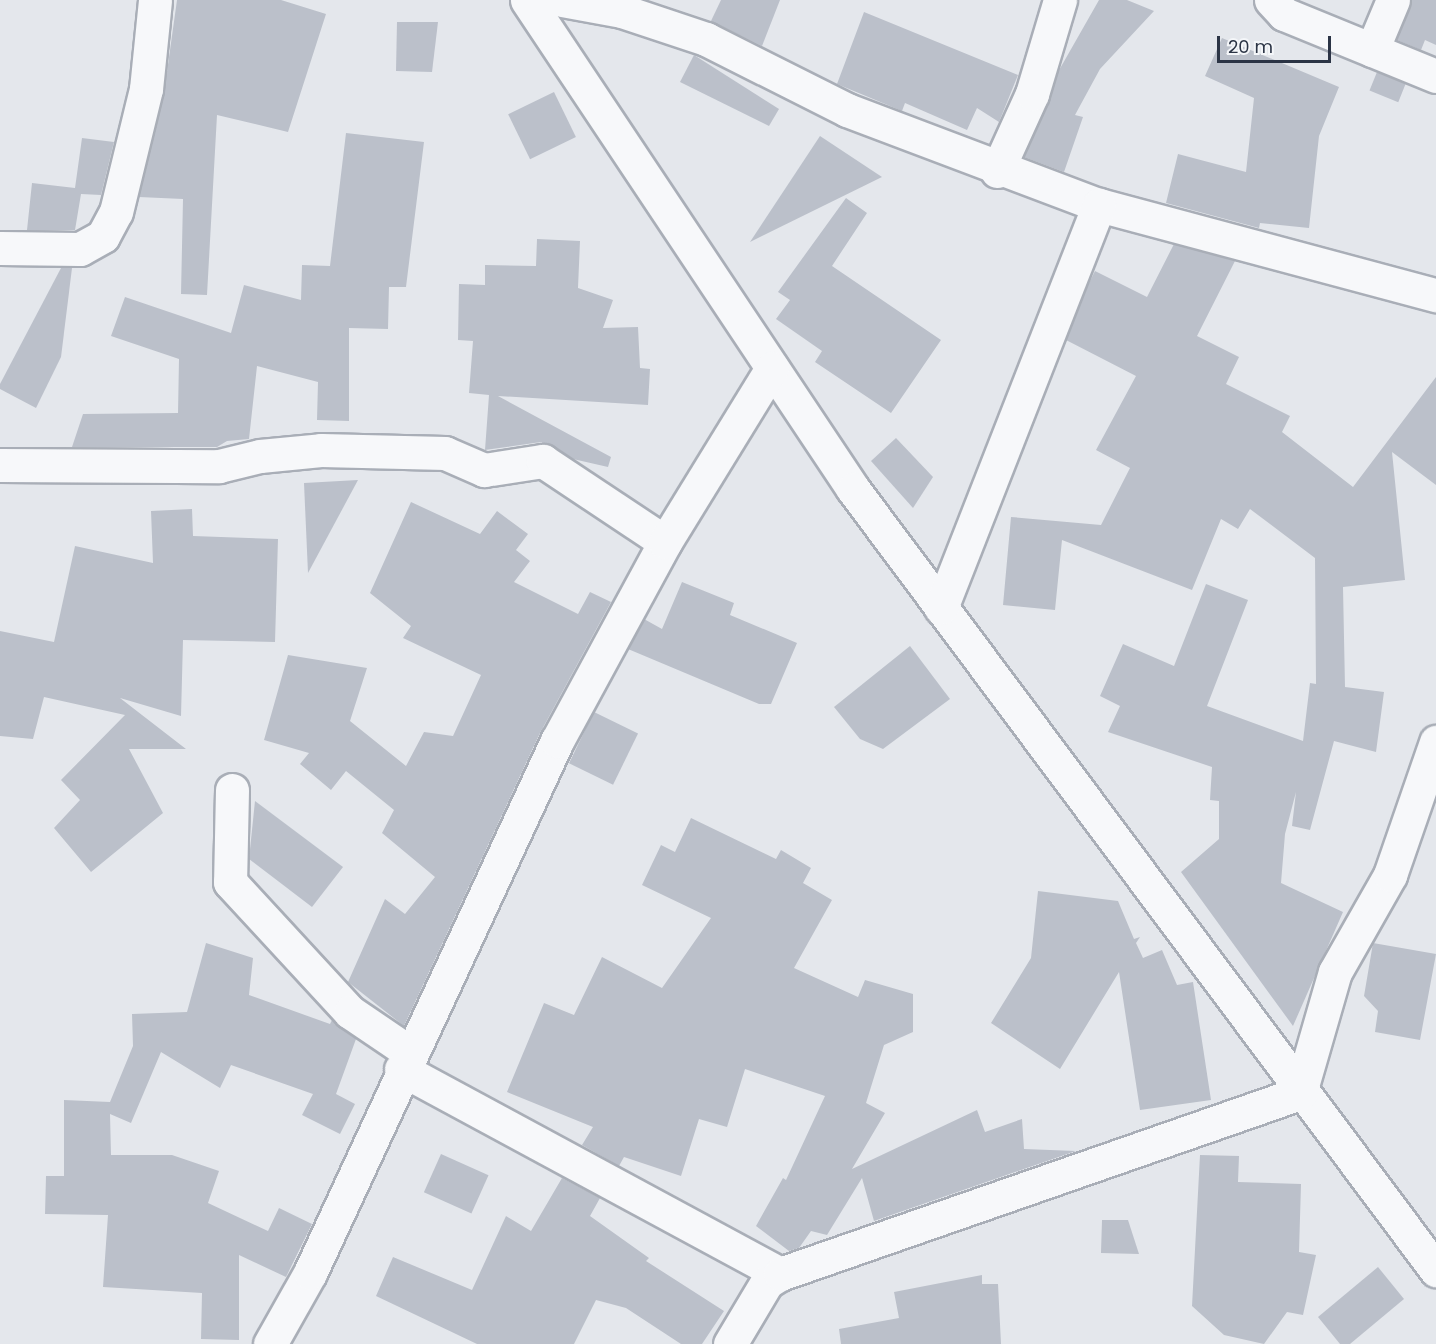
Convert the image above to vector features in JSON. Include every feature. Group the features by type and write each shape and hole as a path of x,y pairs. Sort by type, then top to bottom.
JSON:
{"street":[{"path":"0,248 80,249 103,236 116,212 146,89 155,0"},
{"path":"527,0 853,489 1300,1093 1436,1270"},
{"path":"562,0 627,6 706,39 847,110 997,171 1099,205 1436,295"},
{"path":"997,171 1032,94 1060,0"},
{"path":"1271,0 1284,14 1436,76"},
{"path":"1372,50 1394,0"},
{"path":"941,608 1099,205"},
{"path":"270,1344 310,1273 405,1061 557,741 665,543 772,368"},
{"path":"0,465 219,466 260,456 321,450 445,453 484,470 543,460 665,543"},
{"path":"1300,1093 1335,972 1390,875 1436,742"},
{"path":"232,789 230,882 350,1012 405,1061 780,1274"},
{"path":"729,1344 767,1282 780,1274 1300,1093"}],"building":[{"path":"177,0 281,0 326,14 288,132 217,115 207,295 181,294 183,199 139,197 164,93"},
{"path":"721,0 780,0 762,46 711,21"},
{"path":"1099,0 1127,0 1154,11 1100,69 1075,115 1083,117 1064,172 1024,157 1058,72"},
{"path":"1411,0 1436,0 1436,45 1425,40 1421,50 1397,40"},
{"path":"864,12 1018,75 999,122 977,108 967,130 905,103 902,111 837,84"},
{"path":"397,22 438,22 432,72 396,71"},
{"path":"1222,38 1339,87 1319,136 1309,228 1260,223 1259,228 1166,203 1178,154 1246,172 1254,98 1205,76"},
{"path":"694,55 779,109 769,126 680,82"},
{"path":"1377,72 1406,84 1398,102 1370,91"},
{"path":"554,92 576,137 530,159 508,114"},
{"path":"346,133 424,142 406,287 389,287 388,329 349,328 349,421 317,420 318,382 257,366 249,439 227,441 217,447 72,447 83,414 178,413 179,359 111,336 125,297 231,333 244,285 301,300 302,265 330,266"},
{"path":"820,136 882,177 750,242"},
{"path":"82,138 114,142 101,195 81,194 75,230 27,230 32,183 75,188"},
{"path":"846,198 867,213 832,266 941,340 891,413 815,362 822,351 776,319 790,300 778,292"},
{"path":"537,239 580,241 578,288 613,300 603,328 638,327 640,368 650,369 648,405 498,396 611,457 608,467 573,459 541,442 485,450 489,395 469,393 473,341 458,340 459,284 485,285 485,265 536,266"},
{"path":"1174,244 1235,261 1197,336 1239,357 1226,384 1290,416 1282,432 1353,487 1436,377 1436,485 1392,452 1405,580 1343,587 1345,687 1384,692 1376,752 1334,741 1310,830 1292,826 1296,792 1285,834 1281,883 1343,912 1293,1026 1181,872 1219,839 1219,801 1210,800 1212,767 1108,732 1120,706 1100,696 1123,644 1174,666 1206,584 1248,600 1207,706 1303,741 1310,683 1316,684 1315,558 1250,509 1238,529 1221,519 1192,590 1062,540 1055,610 1003,605 1011,517 1101,525 1130,468 1096,450 1136,376 1066,340 1087,287 1095,271 1147,297"},
{"path":"61,268 72,268 61,357 36,408 0,389 0,384"},
{"path":"896,438 933,477 913,508 871,461"},
{"path":"358,480 308,573 304,483"},
{"path":"411,502 480,534 497,511 528,534 516,550 530,561 514,582 578,614 590,592 611,602 540,733 404,1026 348,982 385,899 405,914 435,877 382,833 394,810 346,771 331,790 300,764 309,753 264,740 288,655 367,668 350,721 406,766 424,732 453,736 481,675 403,638 411,626 370,593"},
{"path":"192,509 193,536 278,539 275,642 183,640 181,716 120,698 186,749 129,749 163,813 91,872 54,828 80,800 61,780 125,715 44,697 33,739 0,736 0,631 54,642 75,546 153,563 151,511"},
{"path":"682,582 734,603 730,615 797,643 771,704 759,704 628,649 644,619 662,629"},
{"path":"910,646 950,699 883,749 860,739 834,707"},
{"path":"594,712 638,733 613,785 569,763"},
{"path":"255,801 343,867 312,907 249,859"},
{"path":"691,818 776,859 781,850 811,868 803,883 832,900 794,968 858,997 865,980 913,994 913,1032 884,1045 866,1103 885,1113 852,1169 977,1110 985,1132 1022,1119 1024,1149 1076,1151 874,1221 862,1178 827,1235 811,1231 799,1248 789,1251 756,1226 783,1178 786,1180 825,1096 745,1069 727,1127 699,1119 681,1176 624,1157 619,1166 582,1145 593,1127 507,1092 544,1003 574,1015 602,957 662,988 711,918 642,885 661,845 675,852"},
{"path":"1038,891 1118,901 1134,939 1140,937 1136,943 1143,958 1162,950 1177,985 1193,982 1211,1100 1140,1110 1119,972 1060,1069 991,1023 1031,958"},
{"path":"206,943 253,958 249,995 330,1024 332,1020 356,1039 336,1094 355,1104 340,1134 302,1115 313,1094 231,1065 220,1088 161,1052 131,1123 110,1114 111,1155 172,1155 219,1171 208,1203 268,1231 279,1208 312,1224 286,1277 239,1255 239,1340 201,1339 202,1293 103,1287 108,1215 45,1214 46,1176 64,1176 64,1100 110,1102 133,1046 132,1014 187,1012"},
{"path":"1373,943 1436,954 1420,1040 1375,1032 1378,1011 1364,996"},
{"path":"441,1154 489,1175 471,1214 424,1192"},
{"path":"1200,1155 1239,1156 1238,1182 1301,1184 1299,1252 1316,1255 1303,1315 1287,1312 1264,1344 1224,1335 1192,1306"},
{"path":"562,1178 600,1198 590,1216 649,1258 646,1261 724,1311 702,1344 681,1344 626,1308 596,1300 574,1344 477,1344 376,1296 393,1257 472,1290 506,1216 531,1231"},
{"path":"1102,1220 1128,1220 1139,1254 1101,1253"},
{"path":"1378,1267 1404,1299 1350,1344 1340,1344 1318,1317"},
{"path":"982,1275 982,1284 998,1284 1001,1344 841,1344 839,1329 899,1318 894,1292"}]}
